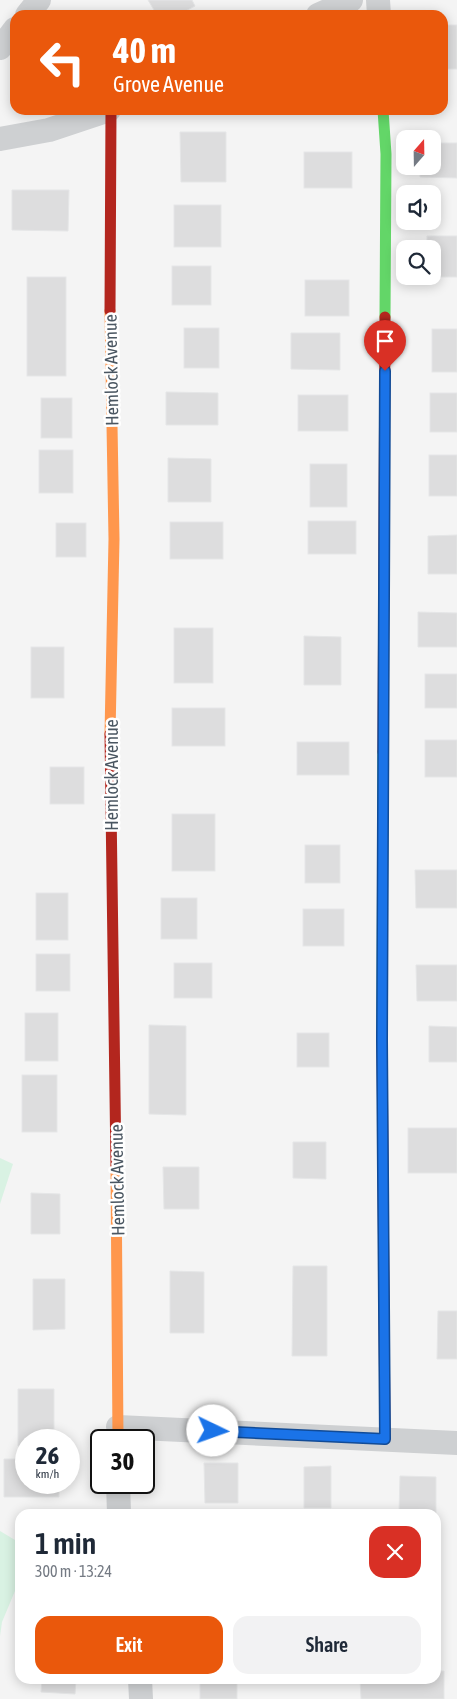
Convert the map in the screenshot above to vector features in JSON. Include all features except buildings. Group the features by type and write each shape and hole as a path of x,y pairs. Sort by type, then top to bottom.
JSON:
{"street":[{"path":"30,10 38,0"},
{"path":"329,10 352,0"},
{"path":"0,48 10,36"},
{"path":"0,140 48,130 94,115"},
{"name":"Hemlock Avenue","path":"110,115 110,318 114,539 110,738 118,1289 118,1429"},
{"path":"383,115 386,154 382,1030 385,1439"},
{"path":"155,1434 385,1439 457,1444"},
{"path":"118,1494 119,1509"},
{"path":"140,1684 141,1699"}],"green space":[{"path":"0,1158 13,1164 0,1204"},
{"path":"0,1531 15,1540 15,1591 2,1622 0,1636"}],"traffic: fast":[{"path":"383,115 386,154 385,317"},
{"path":"382,1032 383,752"}],"traffic: slow":[{"path":"110,311 114,539 110,734"},
{"path":"116,1166 118,1429"}],"traffic: jam":[{"path":"110,311 111,115"},
{"path":"383,752 385,317"},
{"path":"110,734 116,1166"},
{"path":"382,1032 385,1439"}],"route":[{"path":"213,1431 385,1439 382,1040 385,371"}]}
